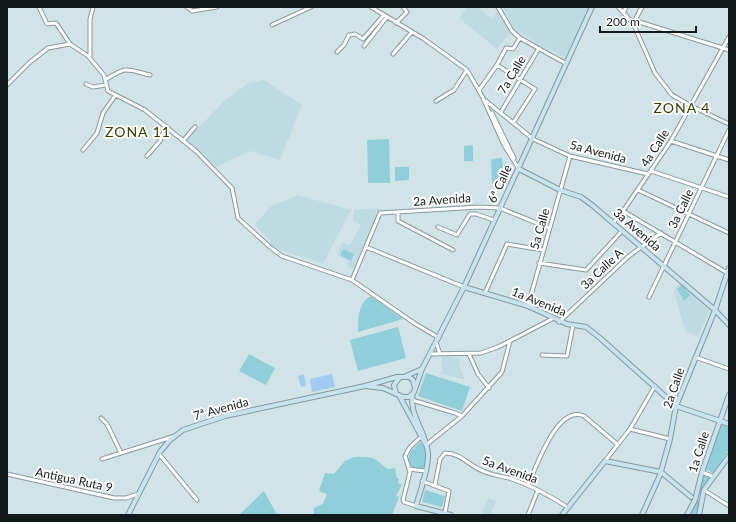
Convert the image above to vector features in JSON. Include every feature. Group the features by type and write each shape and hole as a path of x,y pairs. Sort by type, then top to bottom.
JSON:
{"main road":[{"name":"6ª Calle","path":"412,400 422,368 439,338 464,287 533,139 565,63 592,7"},
{"name":"3a Avenida","path":"519,169 560,190 581,197 592,205 715,310 729,325"},
{"name":"2a Calle","path":"642,515 662,472 676,406 715,310 729,268"},
{"name":"1a Avenida","path":"464,287 528,306 559,322 586,327 676,406 729,424"},
{"path":"422,368 406,376 400,377 394,384 398,395 406,405 422,436"},
{"path":"398,395 406,397 414,390 413,380 406,376"},
{"name":"7ª Avenida","path":"128,515 159,454 175,436 183,430 225,416 366,386 400,377"},
{"name":"7ª Avenida","path":"366,386 377,387 398,395"},
{"name":"1a Calle","path":"687,515 695,500 702,472 729,395"},
{"path":"412,400 412,411 426,445 428,457 416,506 451,515"},
{"name":"1a Calle","path":"704,490 729,456"},
{"path":"562,515 605,461 662,472 691,497"},
{"path":"699,515 704,490"},
{"path":"699,509 699,515"}],"street":[{"path":"39,7 47,24 56,23 70,44 90,58 104,75 108,91 145,110 166,126 183,142 196,151 232,188 238,218 271,248 282,256 352,280 414,323 439,338"},
{"path":"90,58 90,20 93,7"},
{"path":"187,7 192,11 217,7"},
{"path":"272,26 311,7"},
{"path":"371,7 412,32 467,70 482,96 504,145 519,169"},
{"path":"396,23 407,12 403,7"},
{"path":"498,7 512,31 520,38 565,63"},
{"path":"618,7 634,22 729,50"},
{"path":"623,13 626,7"},
{"path":"634,22 642,7"},
{"path":"364,46 385,16"},
{"path":"337,52 344,45 350,35 355,34 363,39 385,16"},
{"path":"634,22 655,73 672,94 691,106 729,124"},
{"path":"393,54 412,32"},
{"name":"4a Calle","path":"613,223 638,190 671,141 729,37"},
{"path":"479,90 497,65 506,48 512,50 520,38"},
{"path":"7,85 48,48 70,44"},
{"name":"7a Calle","path":"501,112 521,81 539,48"},
{"path":"497,65 534,88 528,101 513,123"},
{"path":"105,80 118,71 124,70 150,75"},
{"path":"436,101 454,90 467,70"},
{"path":"86,84 93,87 106,85"},
{"path":"83,150 97,133 103,113 116,96"},
{"path":"482,96 486,101 519,169"},
{"name":"5a Avenida","path":"486,101 533,139 570,156 648,174"},
{"path":"147,156 160,141 166,126"},
{"path":"183,142 195,127"},
{"name":"3a Calle","path":"649,297 729,130"},
{"path":"671,141 729,160"},
{"name":"5a Calle","path":"528,306 570,156"},
{"path":"651,171 729,197"},
{"path":"638,190 689,216 729,233"},
{"name":"2a Avenida","path":"366,247 380,213 479,207 500,208 549,228"},
{"path":"623,211 728,273"},
{"path":"398,212 398,221 452,250"},
{"path":"438,227 456,234 470,214 476,214 494,220"},
{"path":"539,263 585,270 622,230"},
{"name":"3a Calle A","path":"559,322 640,247 661,233"},
{"path":"485,293 507,244 543,250"},
{"path":"352,280 366,247"},
{"name":"1a Avenida","path":"366,247 464,287"},
{"path":"430,354 481,353 510,341 552,319"},
{"path":"542,355 568,356 573,325"},
{"path":"426,445 462,416 489,388 505,366 510,341"},
{"path":"436,342 440,354"},
{"path":"469,354 478,374 489,388"},
{"path":"695,357 729,369"},
{"path":"605,461 630,429 655,386"},
{"path":"412,400 462,416"},
{"path":"528,485 543,451 555,430 561,423 572,416 584,416 617,444"},
{"path":"100,418 107,424 121,453"},
{"path":"630,429 670,439"},
{"path":"102,459 175,436"},
{"path":"416,506 404,502 403,498 409,469 406,454 422,436"},
{"name":"5a Avenida","path":"435,485 440,458 445,453 460,457 484,472 528,485 567,507"},
{"path":"159,454 197,500"},
{"path":"409,469 425,471"},
{"path":"702,472 714,477"},
{"name":"Antigua Ruta 9","path":"7,474 114,498 126,498 138,494"},
{"path":"422,481 435,485 449,492 445,513"},
{"path":"528,515 538,490"},
{"path":"704,490 729,506"}],"shaded area":[{"path":"467,7 477,7 492,19 499,9 511,32 497,49 459,18"},
{"path":"503,7 590,7 565,58 514,30"},
{"path":"264,80 302,105 280,160 250,151 216,167 201,152 186,141 224,101 247,84"},
{"path":"389,139 390,183 368,183 367,140"},
{"path":"473,145 473,161 464,161 464,146"},
{"path":"502,158 504,183 492,184 491,159"},
{"path":"395,167 409,167 409,180 395,181"},
{"path":"298,195 351,210 323,264 272,247 269,240 255,225 270,207"},
{"path":"379,208 379,213 353,269 346,266 349,261 337,255 342,242 350,245 361,225 353,221 354,210"},
{"path":"343,249 354,254 351,261 340,255"},
{"path":"680,282 710,310 698,337 685,331 674,291"},
{"path":"682,285 690,295 684,301 677,289"},
{"path":"372,297 403,319 358,332 361,308 365,300"},
{"path":"398,327 406,358 358,371 350,340"},
{"path":"249,354 275,368 266,385 239,371"},
{"path":"442,356 459,358 460,368 465,380 440,373 442,371"},
{"path":"426,373 470,387 462,411 418,396"},
{"path":"304,374 306,386 301,387 298,376"},
{"path":"332,374 335,387 312,392 310,379"},
{"path":"721,426 729,426 729,450 713,473 705,469"},
{"path":"420,442 423,445 426,454 424,468 416,469 411,466 408,459 411,451"},
{"path":"354,457 369,457 379,462 387,469 395,468 397,478 399,479 398,483 402,484 396,496 399,497 392,515 314,515 314,508 323,504 327,494 319,491 325,473 334,474 345,461"},
{"path":"703,474 712,477 701,493 700,492"},
{"path":"425,490 445,496 442,507 422,502"},
{"path":"264,491 276,513 280,515 239,515"},
{"path":"488,498 496,501 490,515 481,515"},
{"path":"697,500 700,505 698,515 690,515"}],"tunnel":[{"path":"691,497 698,503 699,509"}],"district":[{"name":"ZONA 4","path":"682,108"},
{"name":"ZONA 11","path":"138,132"}]}
